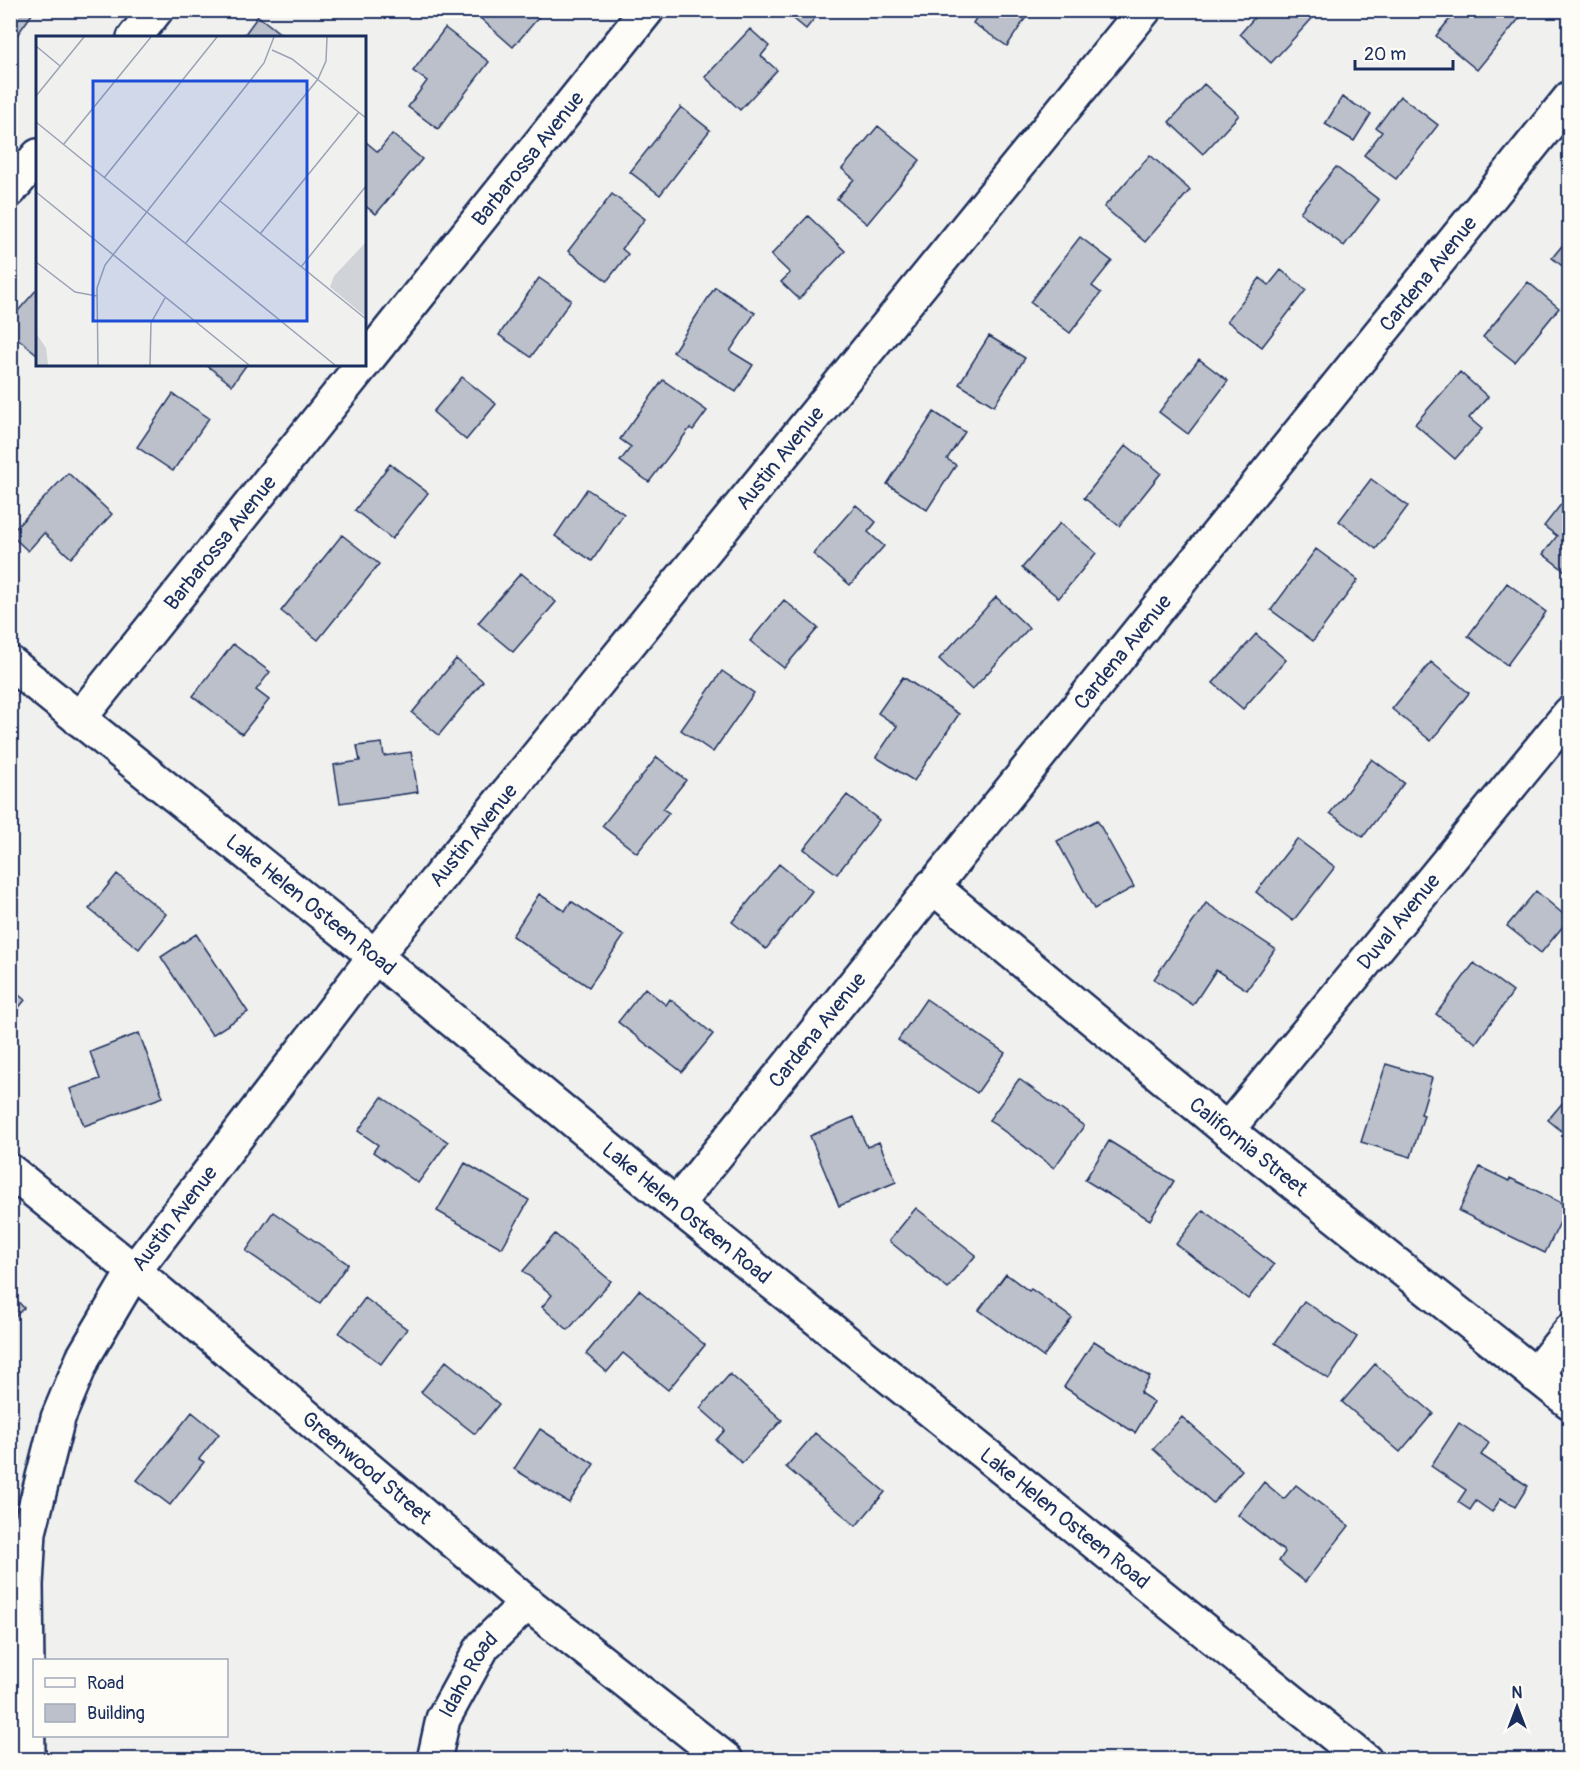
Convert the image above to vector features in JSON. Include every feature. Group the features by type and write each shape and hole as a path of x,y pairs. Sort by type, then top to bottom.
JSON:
{"street":[{"path":"136,36 156,10"},
{"name":"Barbarossa Avenue","path":"366,361 646,10"},
{"name":"Austin Avenue","path":"28,1760 18,1586 29,1532 58,1418 84,1356 134,1271 375,956 1144,10"},
{"name":"Cardena Avenue","path":"676,1205 1569,98"},
{"path":"10,190 36,158"},
{"name":"Barbarossa Avenue","path":"79,719 362,366"},
{"name":"Lake Helen Osteen Road","path":"10,663 375,956 676,1205 1365,1760"},
{"name":"Duval Avenue","path":"1227,1130 1569,713"},
{"name":"California Street","path":"932,886 1227,1130 1569,1402"},
{"name":"Greenwood Street","path":"10,1170 134,1271 527,1603 726,1760"},
{"path":"1534,1375 1569,1331"},
{"name":"Idaho Road","path":"434,1760 443,1719 483,1646 527,1603"}],"building":[{"path":"10,10 35,10 10,45"},
{"path":"487,10 545,10 513,47 480,18"},
{"path":"783,10 821,10 806,29"},
{"path":"981,10 1031,10 1007,46 973,23"},
{"path":"1261,10 1320,10 1271,63 1240,34"},
{"path":"1457,10 1516,10 1522,15 1477,70 1436,36"},
{"path":"258,16 283,36 243,36"},
{"path":"445,28 489,62 438,129 408,107 427,81 413,71"},
{"path":"750,29 769,46 761,56 777,70 740,110 705,77"},
{"path":"1204,84 1239,115 1203,154 1169,122"},
{"path":"1400,96 1438,125 1396,179 1364,155 1382,132 1376,128"},
{"path":"1342,97 1371,114 1354,141 1325,124"},
{"path":"681,107 710,130 660,195 630,172"},
{"path":"878,126 920,160 867,224 837,199 854,179 842,169"},
{"path":"392,134 422,159 376,214 366,206 366,142 378,152"},
{"path":"1150,155 1190,190 1145,242 1104,207"},
{"path":"1336,167 1379,200 1344,246 1300,212"},
{"path":"612,194 645,219 622,249 628,254 607,281 568,251"},
{"path":"808,216 845,251 799,299 781,282 790,273 771,255"},
{"path":"1570,236 1570,272 1552,258"},
{"path":"1080,237 1112,261 1092,286 1101,293 1070,333 1030,302"},
{"path":"1281,270 1306,290 1262,347 1227,321 1260,278 1269,285"},
{"path":"539,278 571,300 531,357 499,335"},
{"path":"1528,282 1559,308 1515,362 1483,337"},
{"path":"715,287 755,313 730,351 753,365 736,392 673,352"},
{"path":"36,290 36,353 10,332 10,320"},
{"path":"989,336 1025,358 994,406 959,384"},
{"path":"1199,359 1228,381 1188,434 1159,412"},
{"path":"208,366 246,366 232,385"},
{"path":"1460,372 1488,397 1469,418 1482,429 1455,459 1415,424"},
{"path":"462,377 496,404 466,440 433,412"},
{"path":"663,380 707,411 693,430 690,428 649,482 620,461 631,447 620,439"},
{"path":"173,394 209,418 173,471 137,447"},
{"path":"934,412 965,432 947,459 956,465 927,510 887,484"},
{"path":"1126,445 1161,473 1119,526 1084,498"},
{"path":"390,464 428,493 392,539 355,510"},
{"path":"68,473 112,514 71,558 44,533 28,551 10,534"},
{"path":"1371,479 1408,506 1376,549 1339,521"},
{"path":"587,489 624,514 592,561 555,536"},
{"path":"1570,493 1569,574 1543,554 1557,536 1544,526"},
{"path":"856,505 876,522 868,532 884,546 850,585 813,554"},
{"path":"1060,523 1096,553 1059,598 1022,568"},
{"path":"342,535 379,564 318,640 281,611"},
{"path":"1316,549 1358,580 1313,641 1271,610"},
{"path":"521,573 556,602 513,652 478,623"},
{"path":"1507,583 1546,612 1507,665 1468,636"},
{"path":"996,597 1029,628 972,690 939,659"},
{"path":"784,600 818,628 784,668 750,641"},
{"path":"1256,634 1286,660 1243,709 1213,683"},
{"path":"233,644 270,672 256,690 269,700 242,734 193,696"},
{"path":"456,659 483,681 439,735 412,713"},
{"path":"1431,662 1469,693 1431,741 1392,709"},
{"path":"722,671 754,693 713,752 681,730"},
{"path":"903,677 959,714 914,781 876,757 897,726 878,713"},
{"path":"382,743 384,756 411,752 418,792 340,803 334,765 360,761 357,746"},
{"path":"657,757 686,780 663,809 669,813 637,853 602,826"},
{"path":"1372,759 1404,783 1363,837 1330,813"},
{"path":"847,795 879,820 837,874 804,849"},
{"path":"1097,820 1134,887 1094,909 1057,841"},
{"path":"1297,839 1335,867 1293,921 1256,892"},
{"path":"779,864 812,891 766,949 732,922"},
{"path":"117,874 166,914 139,949 89,909"},
{"path":"1536,891 1569,919 1541,953 1507,926"},
{"path":"539,894 565,911 571,901 624,936 589,987 512,936"},
{"path":"1206,903 1275,949 1247,990 1216,970 1193,1005 1154,979"},
{"path":"196,934 248,1012 212,1035 161,957"},
{"path":"1474,963 1513,992 1476,1043 1436,1014"},
{"path":"10,988 25,1000 10,1018"},
{"path":"645,988 666,1005 670,999 713,1034 682,1072 618,1022"},
{"path":"926,999 1005,1053 977,1093 898,1040"},
{"path":"139,1033 163,1097 84,1126 70,1089 100,1079 90,1052"},
{"path":"1386,1064 1432,1078 1411,1157 1361,1142"},
{"path":"1019,1079 1084,1126 1054,1168 989,1120"},
{"path":"1570,1094 1570,1138 1548,1120"},
{"path":"382,1097 448,1142 418,1183 373,1152 378,1145 358,1131"},
{"path":"854,1117 867,1147 879,1142 896,1182 839,1206 810,1136"},
{"path":"1109,1141 1174,1181 1150,1220 1085,1180"},
{"path":"465,1163 529,1200 502,1248 437,1211"},
{"path":"1480,1167 1509,1181 1510,1178 1568,1206 1545,1253 1459,1211"},
{"path":"916,1208 976,1255 948,1289 889,1241"},
{"path":"1203,1210 1274,1265 1248,1299 1176,1244"},
{"path":"273,1212 348,1264 320,1303 246,1251"},
{"path":"555,1234 611,1281 568,1330 542,1307 552,1295 523,1271"},
{"path":"1006,1274 1072,1318 1043,1357 979,1310"},
{"path":"639,1290 705,1345 668,1390 623,1353 607,1372 586,1354"},
{"path":"10,1293 24,1308 10,1321"},
{"path":"365,1298 407,1329 381,1364 339,1333"},
{"path":"1304,1301 1357,1337 1329,1379 1275,1343"},
{"path":"1094,1341 1150,1377 1140,1393 1154,1402 1135,1433 1064,1387"},
{"path":"446,1361 499,1404 475,1434 421,1392"},
{"path":"1375,1364 1433,1413 1400,1452 1342,1402"},
{"path":"730,1374 782,1420 742,1463 716,1440 725,1430 700,1408"},
{"path":"192,1412 219,1434 199,1459 204,1462 170,1505 137,1480"},
{"path":"1182,1417 1242,1470 1213,1503 1153,1449"},
{"path":"1459,1423 1489,1443 1481,1455 1528,1486 1515,1507 1501,1498 1492,1512 1476,1501 1470,1510 1458,1502 1466,1490 1431,1466"},
{"path":"540,1429 594,1464 569,1503 514,1469"},
{"path":"815,1433 885,1492 856,1526 786,1467"},
{"path":"1264,1482 1284,1499 1296,1485 1349,1526 1305,1582 1279,1561 1285,1552 1238,1515"}]}
